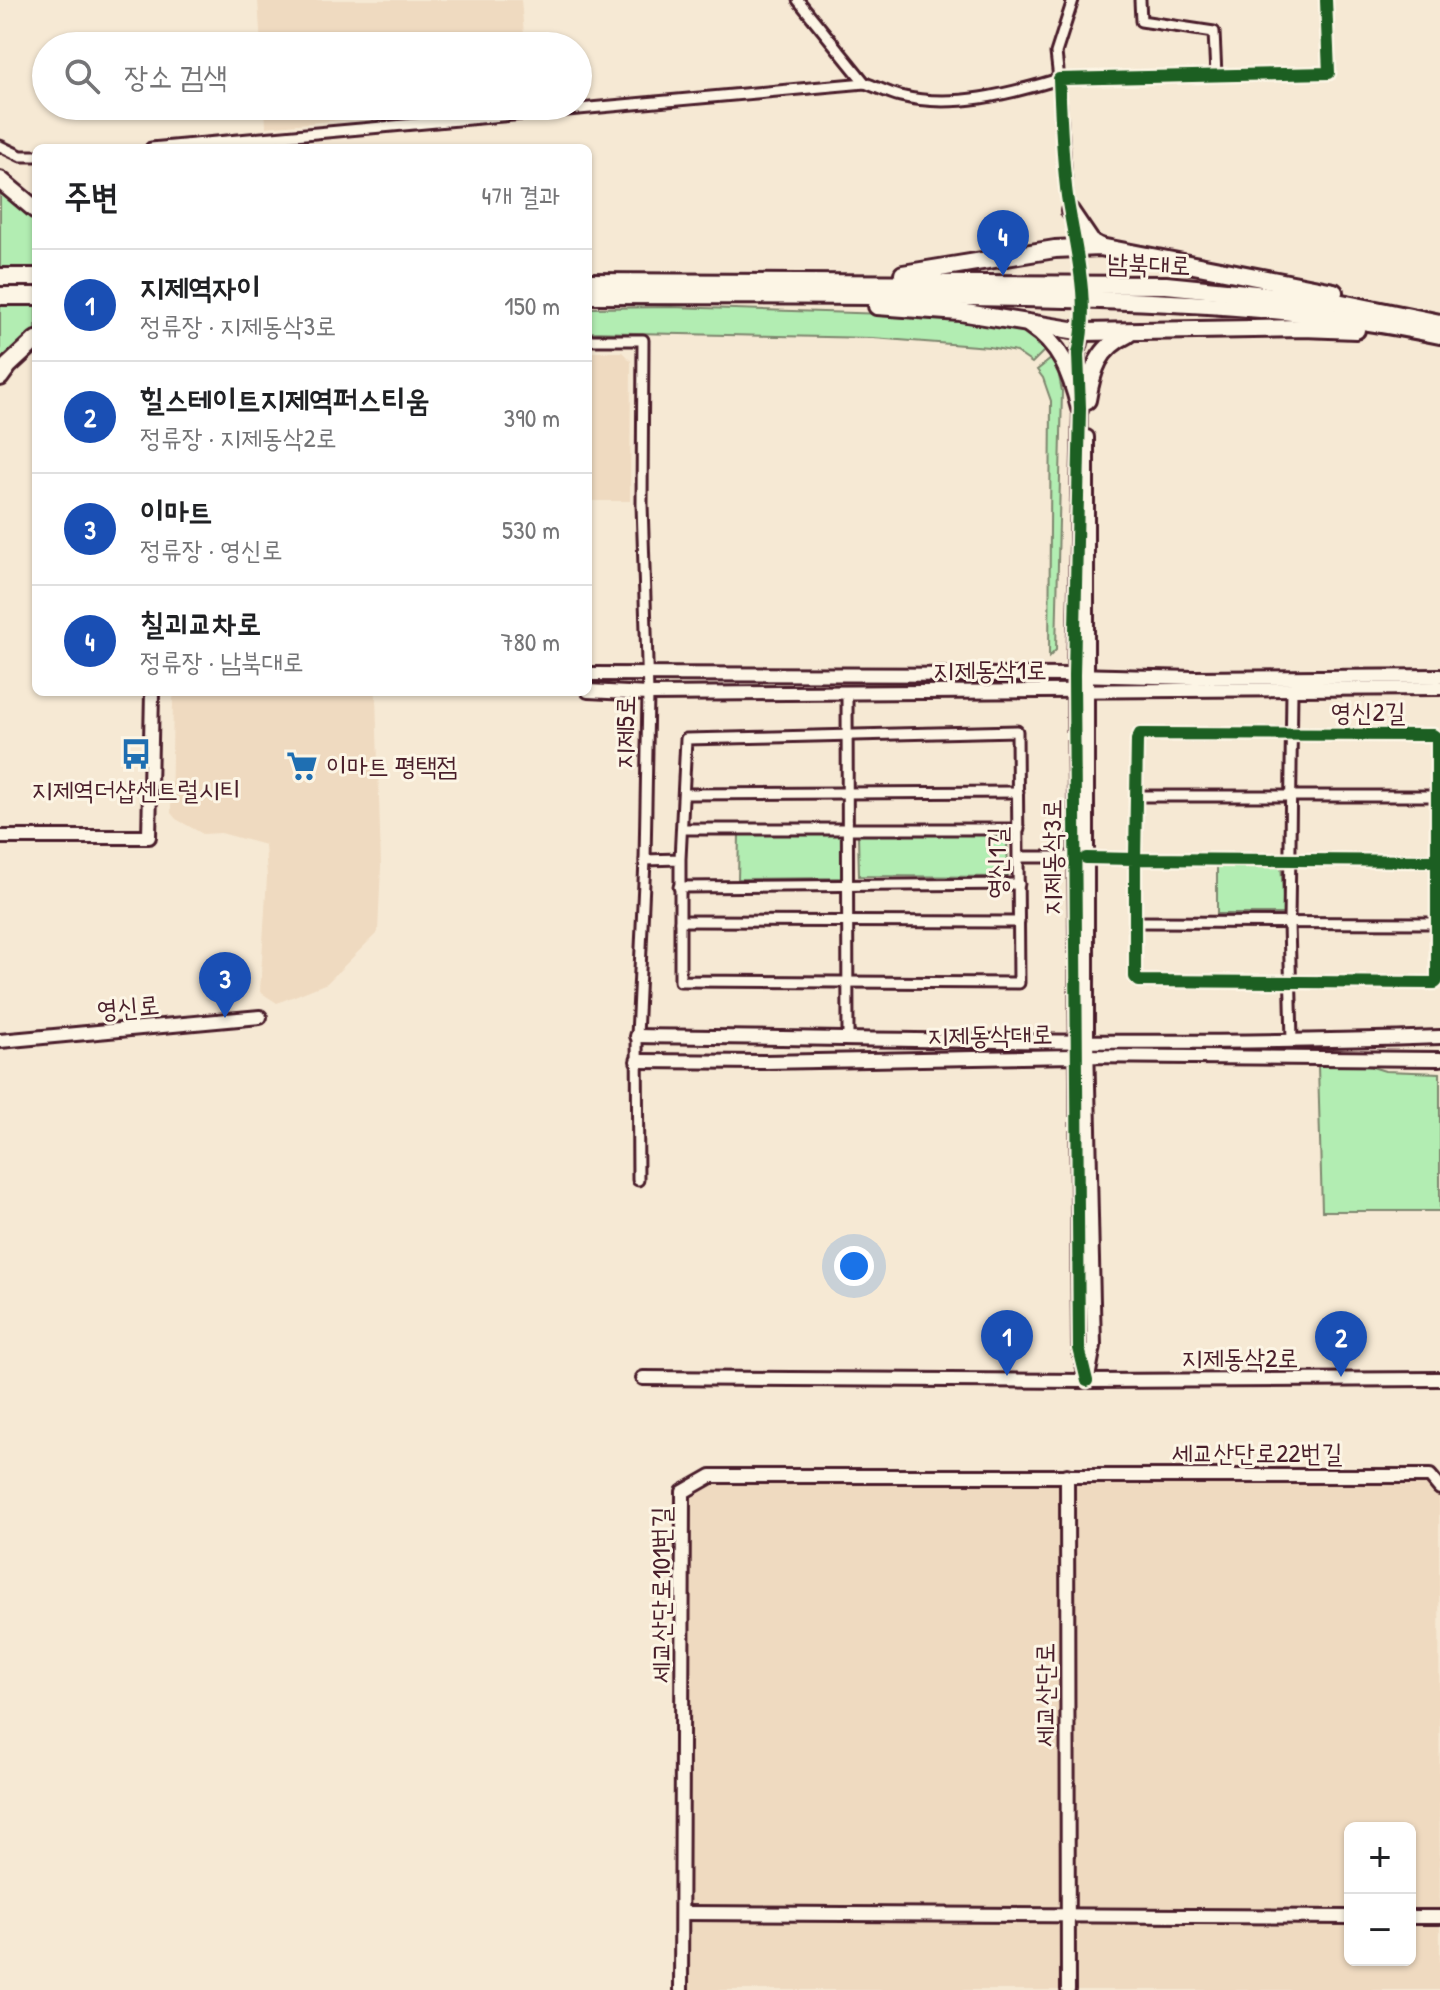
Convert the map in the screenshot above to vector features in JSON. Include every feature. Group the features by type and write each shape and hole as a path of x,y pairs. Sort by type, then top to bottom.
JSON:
{"highway":[{"path":"0,180 32,207"},
{"path":"1070,211 1091,242 1100,247"},
{"path":"1055,249 1066,239 1070,211"},
{"path":"710,283 768,277 900,274 1055,249 1100,247 1440,315"},
{"path":"0,277 32,277"},
{"name":"남북대로","path":"592,282 1166,285 1337,302 1440,323"},
{"name":"남북대로","path":"592,295 923,296 1185,302 1300,312 1440,335"},
{"path":"0,296 32,296"},
{"path":"781,297 808,303 960,312 1025,322 1132,332 1342,328 1440,346"},
{"path":"1025,322 1045,335 1059,351 1083,404"},
{"path":"1083,404 1092,370 1104,350 1115,340 1132,332"},
{"path":"0,377 32,344"}],"street":[{"path":"798,0 865,83"},
{"path":"1073,0 1056,53 1070,211 1080,273"},
{"path":"1140,0 1141,21 1214,32 1216,75"},
{"path":"592,110 865,83 900,96 933,100 978,98 1059,79 1329,73 1326,0"},
{"path":"238,144 492,120"},
{"path":"0,146 21,156 32,156"},
{"name":"지제동삭3로","path":"1081,691 1074,675 1086,348 1084,326"},
{"name":"지제5로","path":"592,340 643,340 642,504 648,694 637,1036 638,1180"},
{"name":"지제동삭3로","path":"1083,404 1088,675 1081,691 1079,1348 1087,1381"},
{"name":"지제동삭1로","path":"592,674 1195,678 1440,676"},
{"name":"지제동삭1로","path":"592,691 648,694 1440,688"},
{"path":"1292,690 1289,923 1292,1041"},
{"path":"847,693 848,1039"},
{"path":"0,837 149,837 152,696"},
{"name":"영신1길","path":"1017,731 1019,983 680,981 679,887 686,739 848,735 1017,731"},
{"name":"영신2길","path":"1290,734 1435,735 1437,738 1436,983 1139,981 1135,977 1135,859 1139,735 1290,734"},
{"path":"685,794 1018,792"},
{"path":"1136,796 1437,796"},
{"path":"682,829 1019,829"},
{"path":"1019,857 1437,861"},
{"path":"645,860 680,859"},
{"path":"679,887 1019,884"},
{"path":"680,921 1019,922"},
{"path":"1135,922 1437,923"},
{"name":"영신로","path":"0,1041 260,1017"},
{"name":"지제동삭대로","path":"637,1036 1081,1042 1440,1037"},
{"name":"지제동삭대로","path":"637,1061 764,1062 1082,1056 1440,1059"},
{"name":"지제동삭2로","path":"643,1378 1087,1381 1440,1379"},
{"name":"세교산단로22번길","path":"1067,1475 1430,1476 1440,1488"},
{"name":"세교산단로101번길","path":"681,1990 683,1492 711,1476 1067,1475"},
{"name":"세교산단로","path":"1067,1475 1068,1990"},
{"path":"682,1913 1344,1917"},
{"path":"1416,1917 1440,1917"}],"shaded area":[{"path":"258,0 521,0 524,32 260,32"},
{"path":"266,120 340,120 266,127"},
{"path":"592,352 622,352 631,361 630,501 592,501"},
{"path":"174,696 376,696 381,866 378,932 327,983 277,1003 260,992 267,877 265,845 221,833 203,834 171,813"},
{"path":"708,1470 1426,1471 1439,1477 1440,1990 676,1990 677,1496 696,1474"}],"green space":[{"path":"0,187 32,215 32,270 0,270"},
{"path":"0,304 32,304 32,337 0,369"},
{"path":"672,307 917,315 1015,328 1041,339 1037,345 1045,350 1032,363 1016,352 989,347 873,338 592,332 592,308"},
{"path":"1051,359 1058,371 1062,391 1056,650 1049,657 1051,401 1037,370"},
{"path":"843,833 844,878 738,879 739,835"},
{"path":"1007,834 1008,877 859,876 858,835"},
{"path":"1217,862 1281,862 1284,914 1217,914"},
{"path":"1318,1066 1369,1066 1385,1071 1440,1073 1440,1211 1322,1211"}],"tunnel":[{"path":"1083,299 1085,319"}],"cycle path":[{"path":"1087,1381 1079,1348 1074,675 1080,408 1078,354 1083,314 1065,181 1059,79 1329,73 1326,0"},
{"path":"1086,858 1135,859 1135,977 1139,981 1435,983 1437,981 1437,980 1437,950 1437,919 1437,889 1437,859 1437,738 1433,735 1140,734 1137,740 1135,859 1437,861"}],"place":[{"name":"칠괴교차로","path":"1003,276"},
{"name":"지제역더샵센트럴시티","path":"136,754"},
{"name":"이마트 평택점","path":"302,766"},
{"name":"이마트","path":"225,1018"},
{"name":"지제역자이","path":"1007,1376"},
{"name":"힐스테이트지제역퍼스티움","path":"1341,1377"}]}
